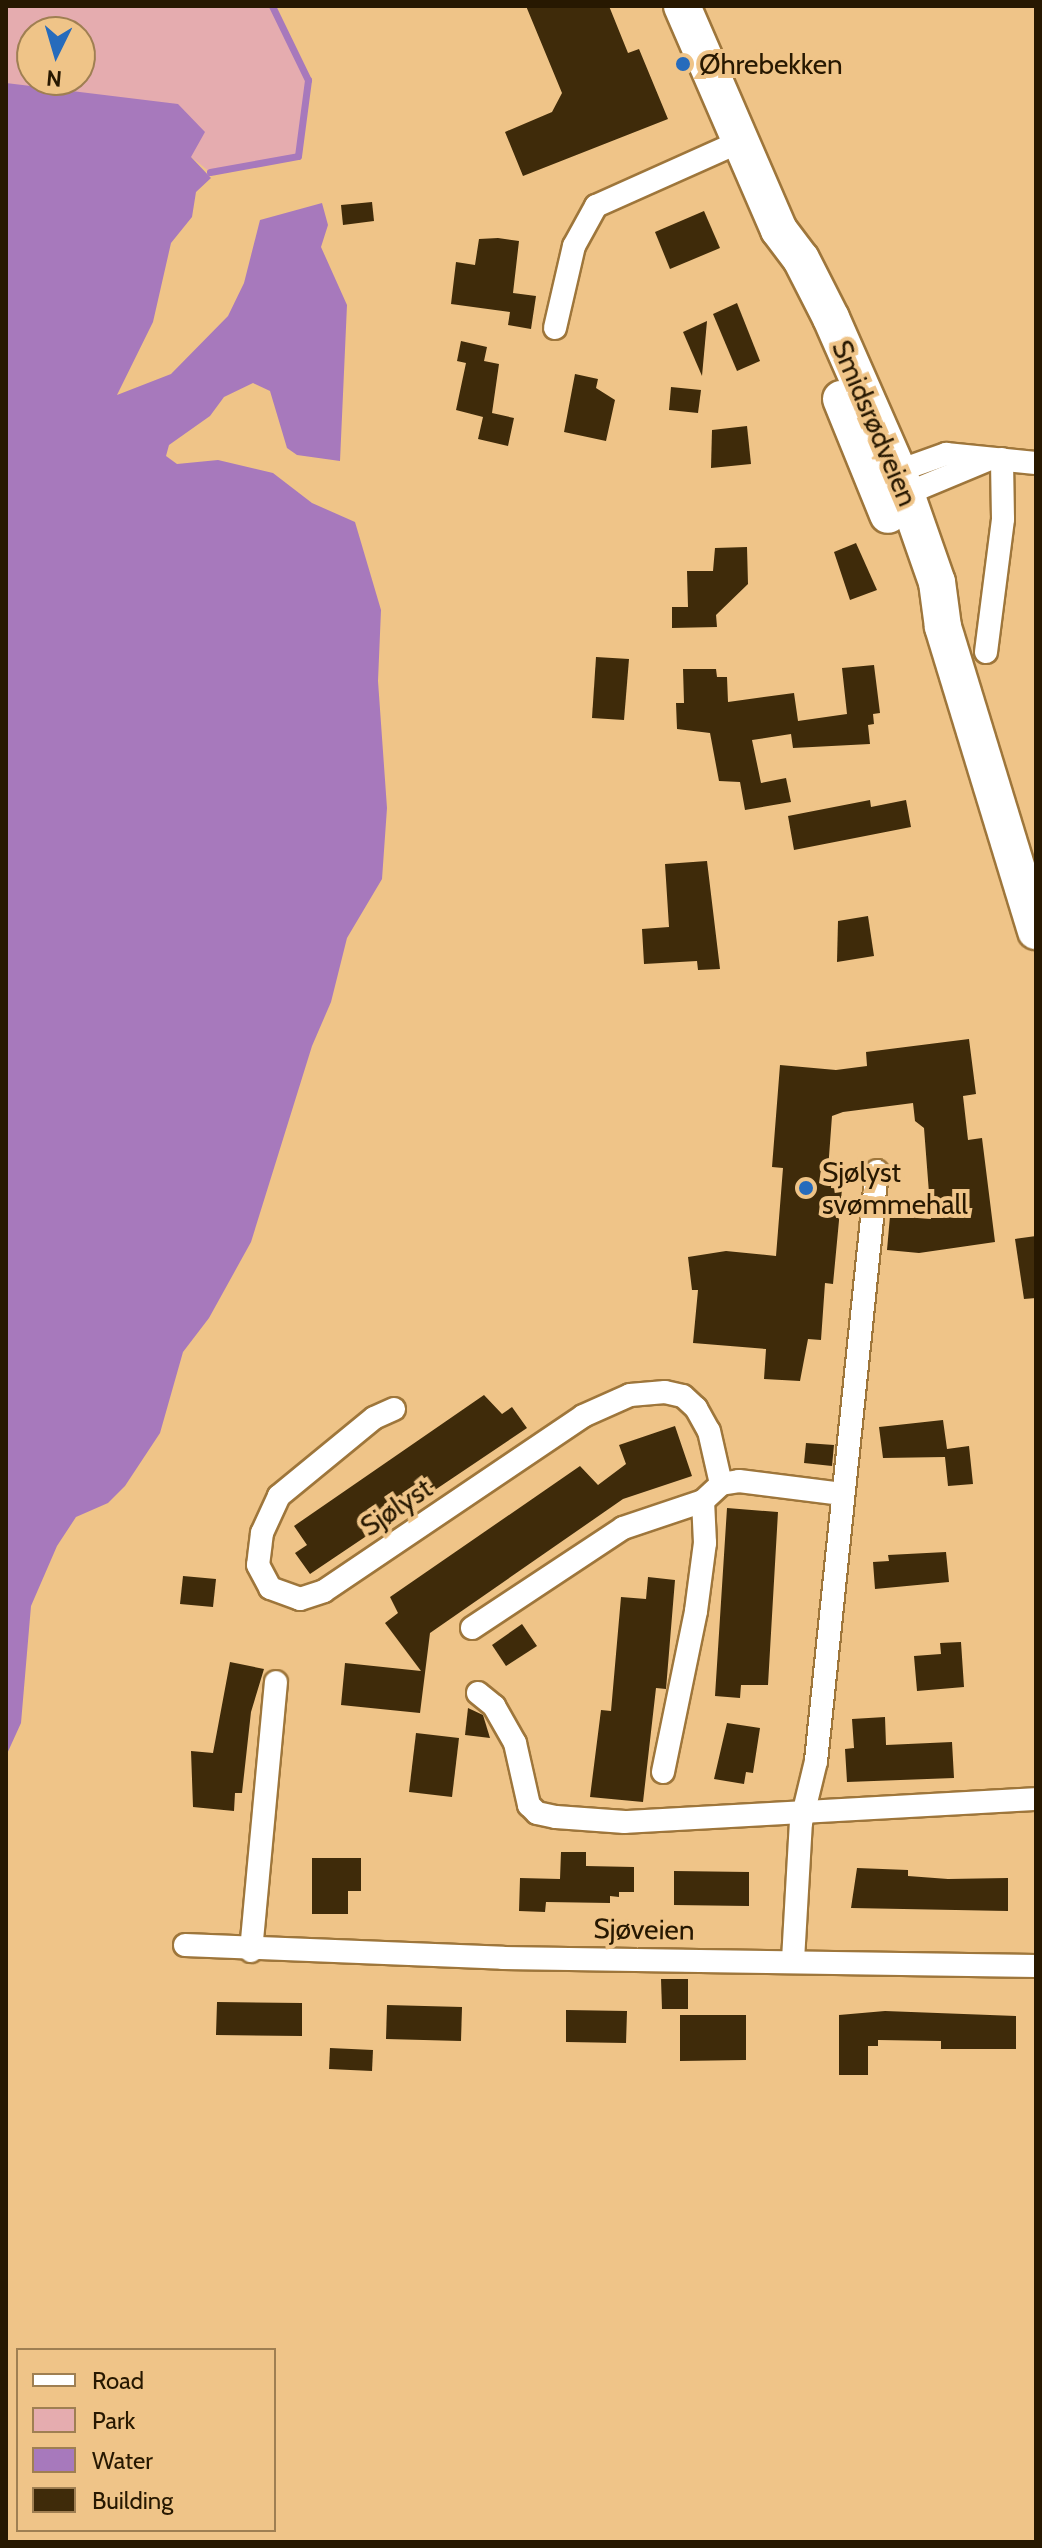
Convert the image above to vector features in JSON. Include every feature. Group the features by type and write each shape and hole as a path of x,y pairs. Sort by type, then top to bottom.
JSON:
{"main road":[{"name":"Smidsrødveien","path":"682,6 779,230 786,265 893,481 917,587 943,627 1036,931"}],"street":[{"path":"555,328 574,246 596,206 739,142"},
{"path":"893,481 996,459 1036,463"},
{"path":"986,652 1003,519 996,459"},
{"path":"793,1960 802,1814 816,1761 877,1171"},
{"name":"Sjølyst","path":"394,1409 374,1418 279,1496 262,1533 258,1565 270,1588 300,1599 324,1591 583,1416 630,1395 665,1392 683,1396 696,1408 709,1431 721,1484"},
{"path":"472,1628 623,1528 703,1501 721,1484 739,1481 842,1494"},
{"path":"663,1772 696,1611 705,1543 703,1501"},
{"path":"251,1951 276,1682"},
{"path":"478,1693 494,1706 515,1743 523,1794 537,1813 625,1822 1036,1799"},
{"name":"Sjøveien","path":"185,1945 251,1951 1036,1966"}],"green space":[{"path":"6,6 272,6 308,80 298,156 210,172 191,157 36,96 96,96 96,16 16,16 16,88 6,84"}],"water":[{"path":"6,83 16,84 16,96 96,94 178,104 205,132 191,157 211,178 196,192 192,217 171,243 153,322 117,395 171,374 228,316 244,283 260,220 322,203 328,225 321,247 347,305 340,461 297,455 287,448 270,391 253,383 224,397 210,416 169,445 166,456 177,464 218,460 273,473 312,503 355,522 381,610 378,681 387,808 382,879 347,938 331,1002 312,1046 251,1242 209,1318 183,1352 160,1433 125,1486 108,1503 76,1517 57,1546 31,1606 21,1723 6,1756"}],"building":[{"path":"526,6 609,6 628,53 639,49 668,119 523,176 505,132 552,112 562,93"},
{"path":"372,202 374,221 343,225 341,205"},
{"path":"704,211 720,248 670,269 655,232"},
{"path":"479,239 519,241 513,293 536,296 531,329 508,325 510,312 451,304 456,262 475,265"},
{"path":"737,303 760,361 737,371 713,314"},
{"path":"707,321 702,376 683,332"},
{"path":"461,341 487,347 484,361 499,364 492,413 514,418 508,446 478,439 483,417 456,410 466,363 457,361"},
{"path":"575,374 598,379 596,388 615,400 606,441 564,432"},
{"path":"671,387 701,390 698,413 669,410"},
{"path":"747,426 751,464 711,468 712,430"},
{"path":"856,543 877,590 850,600 834,552"},
{"path":"747,547 748,584 716,615 717,627 672,628 672,607 688,607 687,571 713,571 715,548"},
{"path":"596,657 629,659 624,720 592,718"},
{"path":"874,665 880,713 873,714 874,724 868,725 870,744 793,748 791,734 752,740 761,783 786,778 791,802 745,810 740,782 719,781 710,733 677,729 676,703 684,703 683,669 716,669 717,677 727,677 728,702 794,693 798,721 847,714 842,668"},
{"path":"870,800 871,807 906,800 911,827 794,850 788,816"},
{"path":"707,861 720,969 698,970 697,961 644,964 642,929 669,927 665,864"},
{"path":"868,916 874,956 837,962 838,921"},
{"path":"969,1039 976,1094 963,1096 968,1140 982,1138 995,1242 919,1253 887,1250 890,1216 931,1219 924,1128 915,1121 913,1103 843,1112 832,1116 828,1170 832,1170 831,1188 842,1189 833,1284 825,1283 821,1340 808,1339 800,1381 764,1379 766,1349 693,1343 698,1290 692,1290 688,1257 726,1251 776,1256 783,1168 772,1167 780,1065 836,1070 867,1066 866,1052"},
{"path":"1036,1236 1036,1298 1024,1299 1015,1239"},
{"path":"484,1395 502,1414 512,1407 527,1428 310,1574 295,1553 307,1545 294,1526"},
{"path":"943,1420 947,1449 969,1446 973,1484 948,1486 945,1457 883,1458 879,1427"},
{"path":"675,1426 692,1476 623,1499 430,1633 420,1713 341,1705 345,1663 421,1671 385,1623 398,1613 390,1597 580,1466 598,1485 626,1464 619,1445"},
{"path":"806,1443 834,1445 832,1466 804,1463"},
{"path":"727,1508 778,1512 768,1685 741,1685 740,1698 715,1696"},
{"path":"946,1552 949,1582 875,1589 873,1562 889,1561 888,1555"},
{"path":"183,1576 216,1579 213,1607 180,1604"},
{"path":"648,1577 675,1580 666,1689 656,1688 643,1802 590,1797 601,1710 611,1711 621,1597 646,1599"},
{"path":"522,1624 537,1646 506,1666 492,1645"},
{"path":"961,1642 964,1687 917,1691 914,1656 941,1654 940,1643"},
{"path":"230,1662 264,1669 251,1712 242,1793 235,1793 234,1811 193,1807 191,1751 213,1753"},
{"path":"468,1708 483,1715 490,1738 465,1735"},
{"path":"885,1717 886,1745 952,1742 954,1778 847,1782 845,1749 854,1748 852,1719"},
{"path":"727,1723 760,1728 753,1773 746,1772 744,1784 714,1779"},
{"path":"416,1733 459,1738 452,1797 409,1792"},
{"path":"561,1852 586,1852 586,1866 634,1867 634,1892 619,1892 619,1897 610,1896 610,1903 546,1902 545,1912 519,1911 520,1878 560,1879"},
{"path":"312,1858 361,1858 361,1891 348,1891 348,1914 312,1914"},
{"path":"857,1868 908,1870 908,1876 948,1879 1008,1878 1008,1911 851,1908"},
{"path":"674,1871 749,1872 749,1906 674,1905"},
{"path":"661,1979 688,1979 688,2009 662,2009"},
{"path":"217,2002 302,2003 302,2036 216,2035"},
{"path":"387,2005 462,2007 461,2041 386,2039"},
{"path":"566,2010 627,2011 626,2043 566,2042"},
{"path":"885,2011 1016,2016 1016,2049 941,2049 941,2041 878,2040 878,2046 868,2046 868,2075 839,2075 839,2015"},
{"path":"680,2015 746,2015 746,2060 680,2061"},
{"path":"330,2048 373,2050 372,2071 329,2069"}],"waterway":[{"name":"Øhrebekken","path":"210,172 298,156 308,80 272,6"}],"place":[{"name":"Øhrebekken","path":"683,64"},
{"name":"Sjølyst svømmehall","path":"806,1188"}]}
